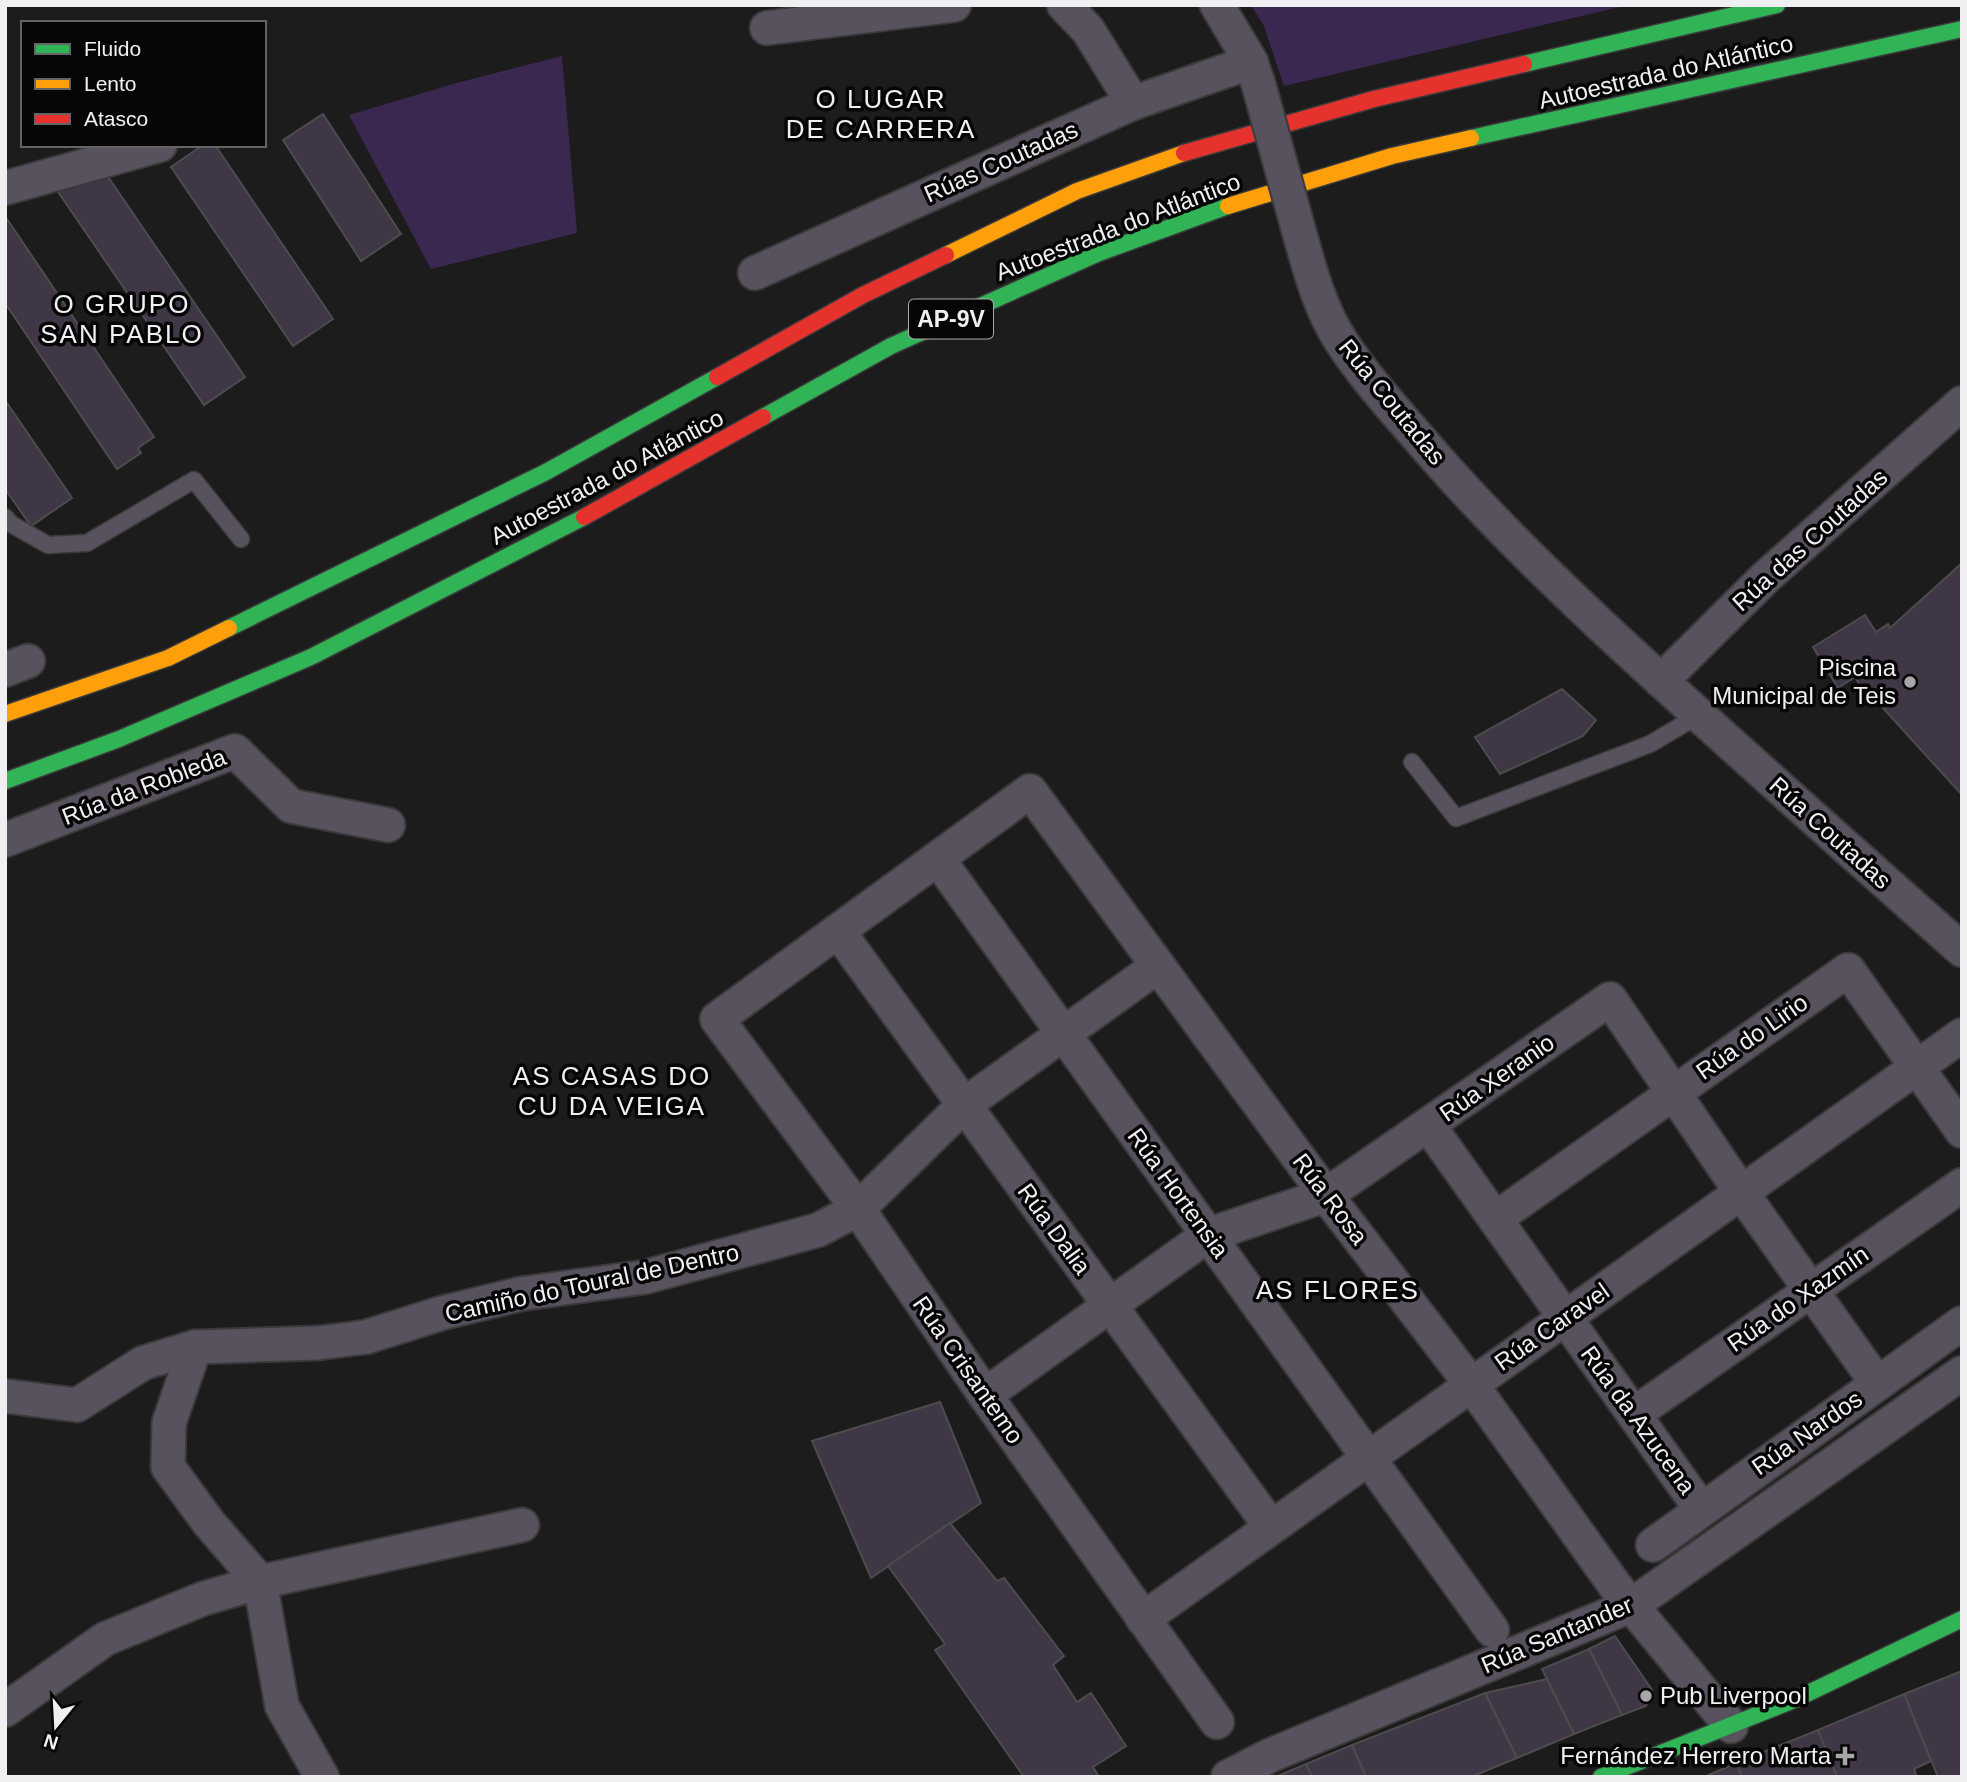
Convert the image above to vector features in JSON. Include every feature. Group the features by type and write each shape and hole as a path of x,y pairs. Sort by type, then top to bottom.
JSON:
{"main road":[{"name":"Autoestrada do Atlántico","path":"5,714 168,659 546,472 863,296 1077,191 1189,151 1374,99 1777,5"},
{"name":"Autoestrada do Atlántico","path":"5,781 120,739 311,657 565,528 891,346 1099,253 1213,210 1392,156 1962,29"},
{"path":"1601,1777 1794,1700 1962,1619"}],"street":[{"path":"767,28 954,5"},
{"path":"1065,5 1088,30 1133,103"},
{"name":"Rúa Coutadas","path":"1221,12 1255,74 1315,287 1327,316 1361,370 1440,463 1510,538 1661,681 1962,950"},
{"name":"Rúas Coutadas","path":"755,273 1133,103 1255,74"},
{"path":"5,188 153,147"},
{"name":"Rúa das Coutadas","path":"1661,681 1766,577 1962,403"},
{"name":"Rúa da Robleda","path":"5,840 235,751 291,806 388,825"},
{"name":"Rúa Rosa","path":"938,859 1030,791 1326,1195 1471,1384 1616,1587 1731,1726"},
{"path":"838,931 938,859"},
{"name":"Rúa Hortensia","path":"938,859 1492,1630"},
{"name":"Rúa Crisantemo","path":"838,931 717,1019 858,1209 985,1395 1217,1722"},
{"name":"Rúa Dalia","path":"838,931 1271,1527"},
{"name":"Camiño do Toural de Dentro","path":"18,1398 77,1405 144,1363 195,1347 318,1343 366,1337 442,1313 520,1294 645,1277 818,1230 858,1209 964,1105 1158,966"},
{"name":"Rúa do Lirio","path":"1495,1219 1847,970 1962,1131"},
{"name":"Rúa Xeranio","path":"985,1395 1208,1235 1326,1195 1610,999 1741,1192 1877,1383"},
{"name":"Rúa Caravel","path":"1143,1619 1962,1035"},
{"name":"Rúa da Azucena","path":"1429,1126 1701,1509"},
{"name":"Rúa do Xazmín","path":"1634,1414 1962,1185"},
{"name":"Rúa Nardos","path":"1653,1545 1962,1323"},
{"path":"195,1347 169,1423 168,1467 209,1523 260,1582 282,1706 322,1777"},
{"name":"Rúa Santander","path":"1228,1777 1271,1755 1632,1605 1962,1373"},
{"path":"5,1710 105,1639 202,1599 260,1582 523,1525"}],"lane":[{"path":"5,517 11,524 48,545 87,543 194,480 241,540"},
{"path":"1412,762 1457,818 1650,744 1699,715"}],"shaded area":[{"path":"1251,5 1628,5 1284,86 1264,26"},
{"path":"562,56 577,233 431,269 349,115 453,84"}],"building":[{"path":"323,114 401,234 361,261 283,140"},
{"path":"200,147 216,147 333,319 293,346 171,167"},
{"path":"102,168 245,377 204,405 54,186"},
{"path":"5,216 154,437 138,448 141,453 117,469 5,303"},
{"path":"5,400 72,498 31,526 5,489"},
{"name":"Piscina Municipal de Teis","path":"1962,563 1962,795 1873,697 1869,700 1855,677 1838,688 1813,647 1865,615 1876,632 1888,624 1890,628"},
{"path":"1562,689 1596,720 1583,736 1500,774 1475,737"},
{"path":"940,1402 981,1503 871,1578 812,1441"},
{"path":"950,1523 997,1581 1004,1578 1064,1656 1053,1665 1077,1702 1091,1693 1126,1746 1093,1767 1099,1777 1024,1777 935,1650 945,1644 888,1566"},
{"path":"1615,1636 1652,1690 1646,1706 1622,1715 1589,1649"},
{"path":"1589,1649 1622,1715 1574,1734 1542,1669"},
{"path":"1962,1671 1962,1777 1938,1777 1904,1694"},
{"path":"1547,1679 1574,1734 1517,1758 1485,1693"},
{"path":"1485,1693 1517,1758 1471,1777 1366,1777 1352,1745"},
{"path":"1904,1694 1931,1761 1914,1769 1917,1777 1837,1777 1818,1730"},
{"path":"1818,1730 1837,1777 1742,1777 1736,1763"},
{"path":"1352,1745 1366,1777 1312,1777 1306,1764"},
{"path":"1736,1763 1742,1777 1704,1777"},
{"path":"1306,1764 1312,1777 1275,1777"}],"traffic: fast":[{"path":"1524,64 1777,5"},
{"path":"1471,138 1962,29"},
{"path":"763,417 891,346 1099,253 1228,206"},
{"path":"229,628 546,472 717,377"},
{"path":"5,781 119,739 311,657 584,517"},
{"path":"1601,1777 1794,1700 1962,1619"}],"traffic: slow":[{"path":"1228,206 1392,156 1471,138"},
{"path":"946,255 1077,191 1184,153"},
{"path":"5,714 168,658 229,628"}],"traffic: jam":[{"path":"1184,153 1374,99 1524,64"},
{"path":"717,377 863,295 946,255"},
{"path":"584,517 763,417"}],"place":[{"name":"Piscina Municipal de Teis","path":"1910,682"},
{"name":"Pub Liverpool","path":"1646,1696"},
{"name":"Fernández Herrero Marta","path":"1845,1756"}],"district":[{"name":"O LUGAR DE CARRERA","path":"881,114"},
{"name":"O GRUPO SAN PABLO","path":"122,319"},
{"name":"AS CASAS DO CU DA VEIGA","path":"612,1091"},
{"name":"AS FLORES","path":"1338,1290"}]}
